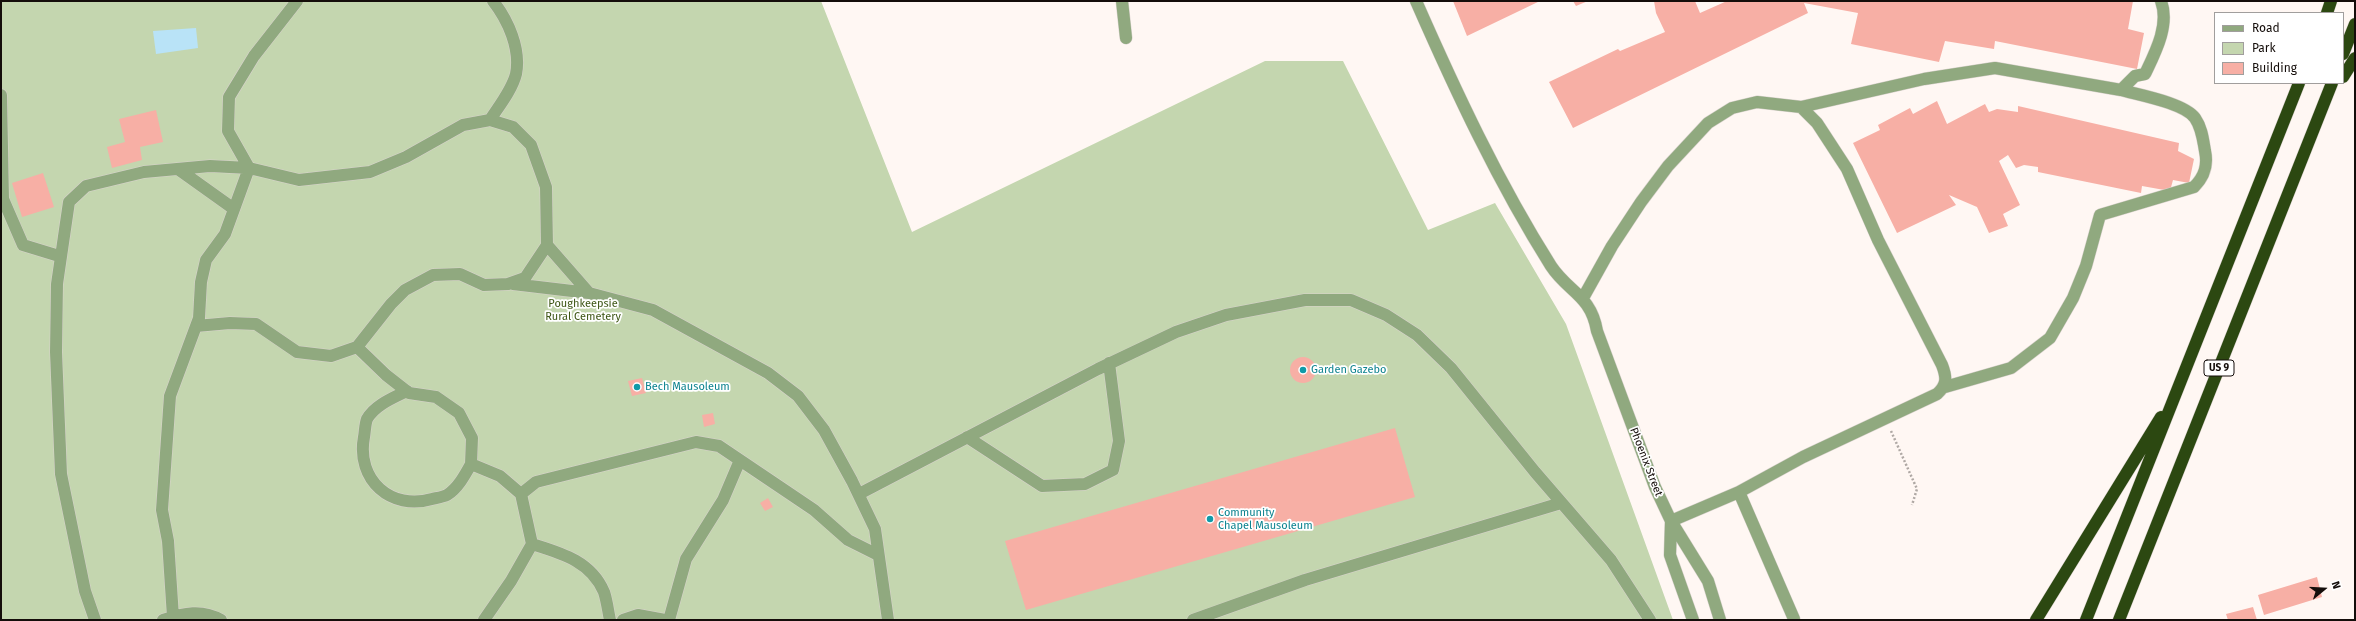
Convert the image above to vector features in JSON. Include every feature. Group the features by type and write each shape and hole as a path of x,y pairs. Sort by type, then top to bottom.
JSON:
{"highway":[{"path":"2327,12 2331,1"},
{"path":"2344,52 2355,24"},
{"path":"2344,75 2355,58"},
{"name":"US 9","path":"2086,620 2299,84"},
{"name":"US 9","path":"2119,620 2332,84"},
{"path":"2319,116 2338,84"},
{"path":"2036,620 2178,388"}],"street":[{"path":"250,168 228,131 229,97 254,56 297,1"},
{"path":"490,120 510,88 516,74 517,53 508,25 493,1"},
{"path":"1122,1 1126,38"},
{"name":"Phoenix Street","path":"1416,1 1455,89 1513,204 1555,271 1583,298 1595,318 1597,331 1655,487 1672,521 1708,582 1720,620"},
{"path":"2121,90 2135,76 2145,74 2159,44 2164,10 2161,1"},
{"path":"1583,298 1612,246 1641,202 1668,166 1708,122 1732,108 1757,102 1801,107 1924,78 1995,68 2121,90 2186,110 2197,123 2204,138 2207,158 2206,169 2201,180 2194,187 2100,215 2086,266 2073,298 2050,338 2011,368 1944,387 1923,402 1803,457 1739,492 1672,521 1670,555 1693,620"},
{"path":"1,95 3,199 23,245 59,256"},
{"path":"1801,107 1817,123 1847,169 1878,240 1942,365 1946,377 1944,387"},
{"path":"95,620 85,591 61,474 56,352 59,256 69,202 86,186 144,172 210,166 250,168 298,180 370,172 406,157 463,126 490,120 513,127 531,145 546,187 547,245 525,278 508,284"},
{"path":"221,620 208,613 183,614 168,619 168,541 162,510 165,445 170,396 200,318 201,282 206,260 224,234 250,168"},
{"path":"178,169 234,209"},
{"path":"547,245 589,293"},
{"path":"196,326 230,323 256,324 297,352 331,356 357,347 391,304 405,290 433,275 460,274 484,285 508,284 589,293 653,310 768,373 798,396 824,430 875,529 888,620"},
{"path":"858,494 1109,363 1176,332 1226,315 1305,300 1351,300 1386,315 1417,334 1451,368 1485,407 1561,503 1611,560 1650,620"},
{"path":"357,347 386,375 407,391 436,397 459,414 472,438 471,464 462,482 446,495 420,503 396,500 377,488 363,466 363,443 367,419 381,404 407,391"},
{"path":"967,437 1042,486 1085,484 1113,470 1120,441 1109,363"},
{"path":"521,494 536,482 696,442 719,446 814,510 848,540 878,555"},
{"path":"669,620 686,559 723,500 740,460"},
{"path":"471,464 500,476 521,494 532,544 511,581 484,620"},
{"path":"1739,492 1794,619"},
{"path":"1193,620 1305,580 1561,503"},
{"path":"532,544 569,556 589,569 604,592 610,620"},
{"path":"623,620 638,615 665,620"}],"path":[{"path":"1886,419 1917,489 1912,505"}],"green space":[{"name":"Poughkeepsie Rural Cemetery","path":"1,1 821,1 912,232 1265,61 1343,61 1428,230 1495,203 1566,324 1673,620 1,620"}],"water":[{"path":"196,28 198,48 156,54 153,31"}],"building":[{"path":"1453,1 1540,1 1467,36"},
{"path":"1573,1 1588,1 1576,6"},
{"path":"1654,1 1695,1 1700,13 1727,1 2133,1 2128,29 2144,33 2137,69 1995,41 1994,49 1945,41 1939,62 1851,44 1858,13 1804,3 1808,13 1573,128 1549,82 1618,49 1620,51 1665,32 1656,13"},
{"path":"1937,101 1947,124 1985,104 1989,112 1997,109 2018,112 2018,106 2179,143 2178,151 2194,159 2189,183 2173,180 2170,191 2142,186 2141,193 2038,172 2038,167 2024,165 2016,168 2008,155 1999,161 2020,205 2003,214 2008,226 1989,233 1977,207 1949,195 1956,205 1897,233 1853,143 1880,130 1878,125 1910,108 1913,114"},
{"path":"156,110 163,142 140,147 142,160 112,168 107,147 125,142 119,119"},
{"path":"43,173 54,207 22,217 12,183"},
{"name":"Garden Gazebo","path":"1303,357 1312,361 1316,370 1312,379 1303,383 1294,379 1290,370 1294,361"},
{"name":"Bech Mausoleum","path":"642,378 646,393 632,396 628,381"},
{"path":"713,413 715,424 704,427 702,415"},
{"name":"Community Chapel Mausoleum","path":"1395,428 1415,497 1026,610 1005,541"},
{"path":"768,498 773,507 765,511 760,503"},
{"path":"2317,577 2322,597 2264,615 2258,595"},
{"path":"2253,607 2257,620 2228,620 2226,614"}],"place":[{"name":"Garden Gazebo","path":"1303,370"},
{"name":"Bech Mausoleum","path":"637,387"},
{"name":"Community Chapel Mausoleum","path":"1210,519"}]}
